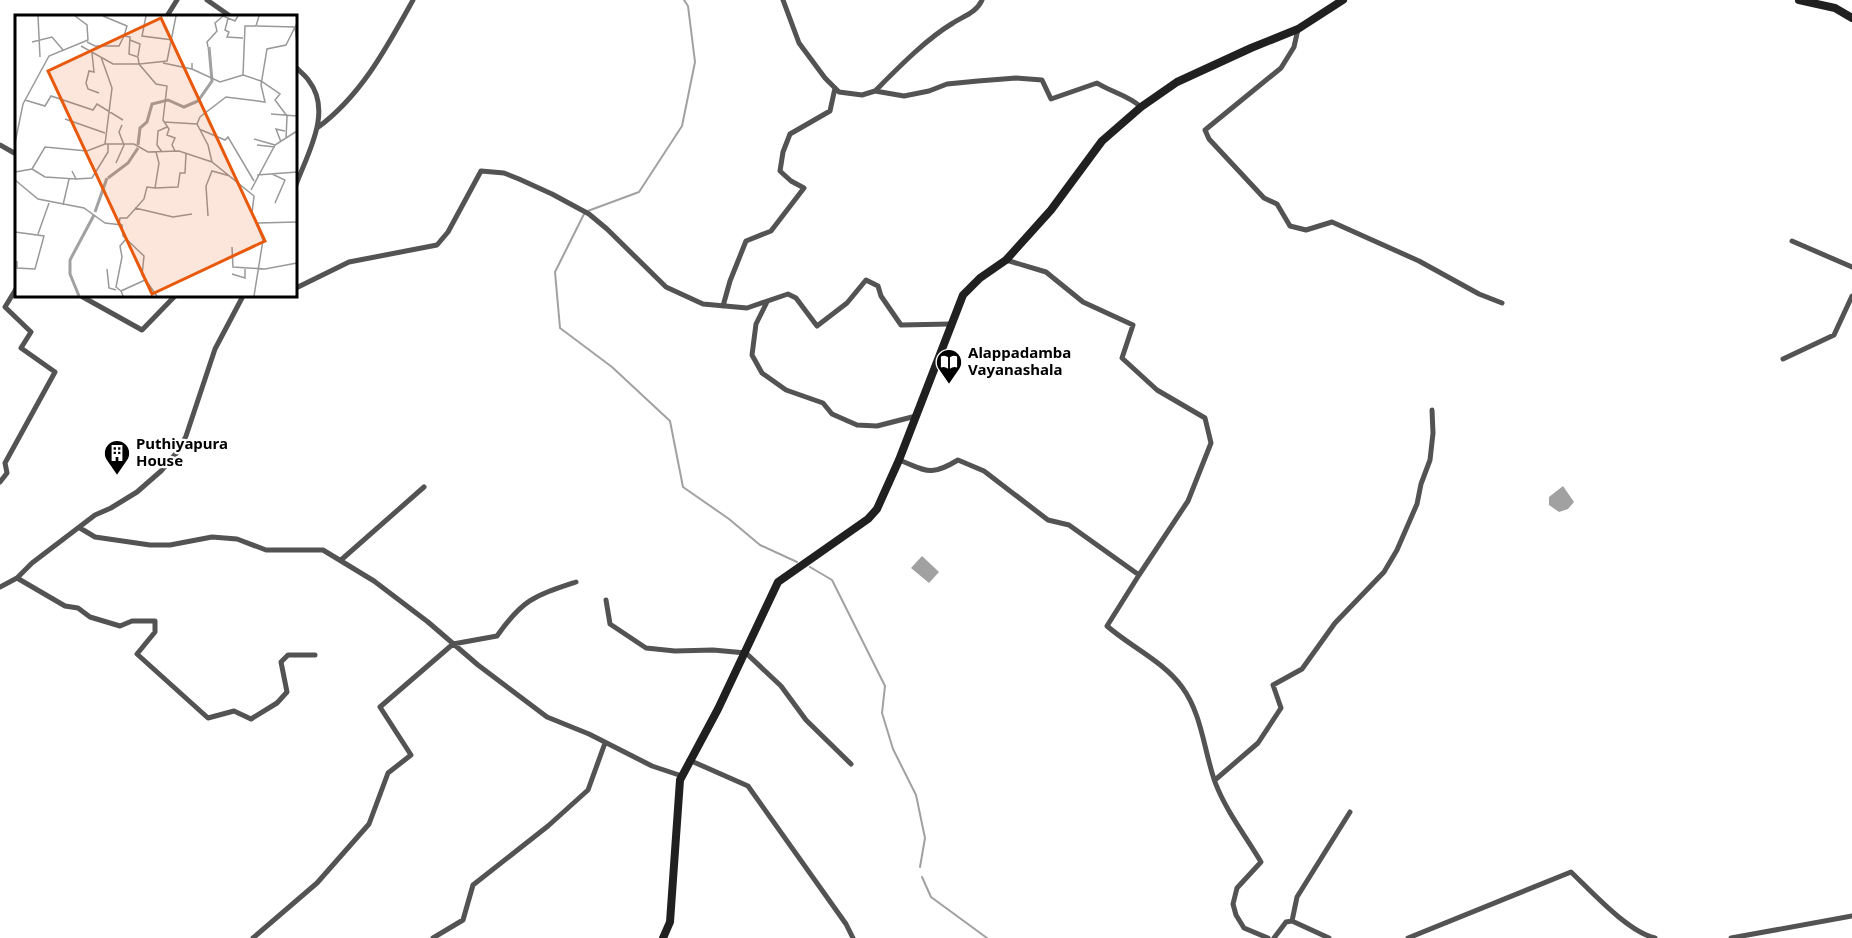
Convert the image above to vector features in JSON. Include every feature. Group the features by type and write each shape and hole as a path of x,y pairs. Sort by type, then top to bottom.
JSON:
{"street":[{"path":"168,15 177,0"},
{"path":"207,0 229,15"},
{"path":"317,128 331,118 361,86 413,0"},
{"path":"783,0 799,43 825,78 839,92 861,95 875,91 904,96 928,92 946,84 1016,78 1042,80 1051,99 1097,83 1110,92 1122,94 1141,107"},
{"path":"875,91 900,66 951,24 979,8 982,0"},
{"path":"663,938 670,922 680,780 689,760 746,653 778,582 868,519 877,509 899,460 963,295 980,278 1006,260 1051,210 1102,141 1141,107 1177,82 1251,48 1298,30 1343,0"},
{"path":"1799,0 1835,8 1852,18"},
{"path":"1298,30 1294,46 1281,68 1205,130 1209,139 1264,198 1278,204 1290,226 1305,230 1332,222 1419,261 1479,294 1502,303"},
{"path":"297,69 309,80 316,93 319,119 297,182"},
{"path":"723,306 730,280 746,241 771,231 804,188 791,181 780,171 783,152 790,134 830,111 835,88"},
{"path":"0,144 15,153"},
{"path":"297,288 349,262 437,245 448,232 481,171 504,173 552,194 589,214 666,287 703,304 747,308 788,294 796,298 817,326 847,303 866,280 878,286 881,296 901,326 950,324"},
{"path":"1792,241 1852,267"},
{"path":"1006,260 1046,272 1083,302 1133,325 1122,358 1157,390 1205,418 1211,443 1188,501 1107,626 1168,671 1183,688 1197,717 1215,780 1227,810 1261,862 1237,888 1233,904 1236,915 1244,928 1268,938"},
{"path":"0,482 7,473 5,463 55,372 21,348 31,332 2,305 15,290"},
{"path":"1783,359 1834,335 1852,296"},
{"path":"83,297 142,330 174,297"},
{"path":"0,587 17,578 32,562 96,516 137,492 161,471 178,450 192,420 204,376 220,336 229,325 243,297"},
{"path":"767,302 756,324 752,355 762,373 786,390 823,403 832,414 856,425 877,426 916,416"},
{"path":"1215,780 1258,743 1281,708 1273,685 1302,669 1335,623 1384,572 1397,550 1417,504 1421,484 1430,460 1433,433 1432,410"},
{"path":"899,460 930,472 943,470 958,460 984,471 1048,520 1069,525 1139,575"},
{"path":"340,560 424,487"},
{"path":"80,528 95,537 150,545 212,537 231,538 266,550 323,550 374,581 547,717 605,742 652,766 682,776"},
{"path":"17,578 52,596 65,606 78,608 90,617 120,626 132,621 155,621 155,632 137,654 208,718 234,711 251,719 278,703 286,692 281,662 288,655 315,655"},
{"path":"253,938 317,883 369,824 388,773 411,755 380,707 453,644 497,636 525,602 544,592 576,582"},
{"path":"606,600 610,624 646,648 746,653 781,686 806,720 851,764"},
{"path":"433,938 464,920 473,885 548,826 588,789 605,742"},
{"path":"689,760 748,786 846,924 853,938"},
{"path":"1292,921 1297,897 1350,812"},
{"path":"1408,938 1571,872 1606,906 1643,936 1655,938"},
{"path":"1731,938 1852,916"},
{"path":"1274,938 1286,922 1292,921 1329,938"}],"shaded area":[{"path":"1563,486 1574,502 1568,509 1559,512 1549,505 1549,497"},
{"path":"922,556 939,572 929,583 911,568"}],"waterway":[{"path":"684,0 688,6 695,62 682,126 639,192 585,212 555,272 560,328 612,367 670,421 683,487 729,519 760,545 797,562"},
{"path":"810,567 832,580 885,686 882,713 893,749 916,795 925,838 920,867"},
{"path":"922,877 931,897 987,938"}],"place":[{"name":"Alappadamba Vayanashala","path":"949,385"},
{"name":"Puthiyapura House","path":"117,476"}]}
